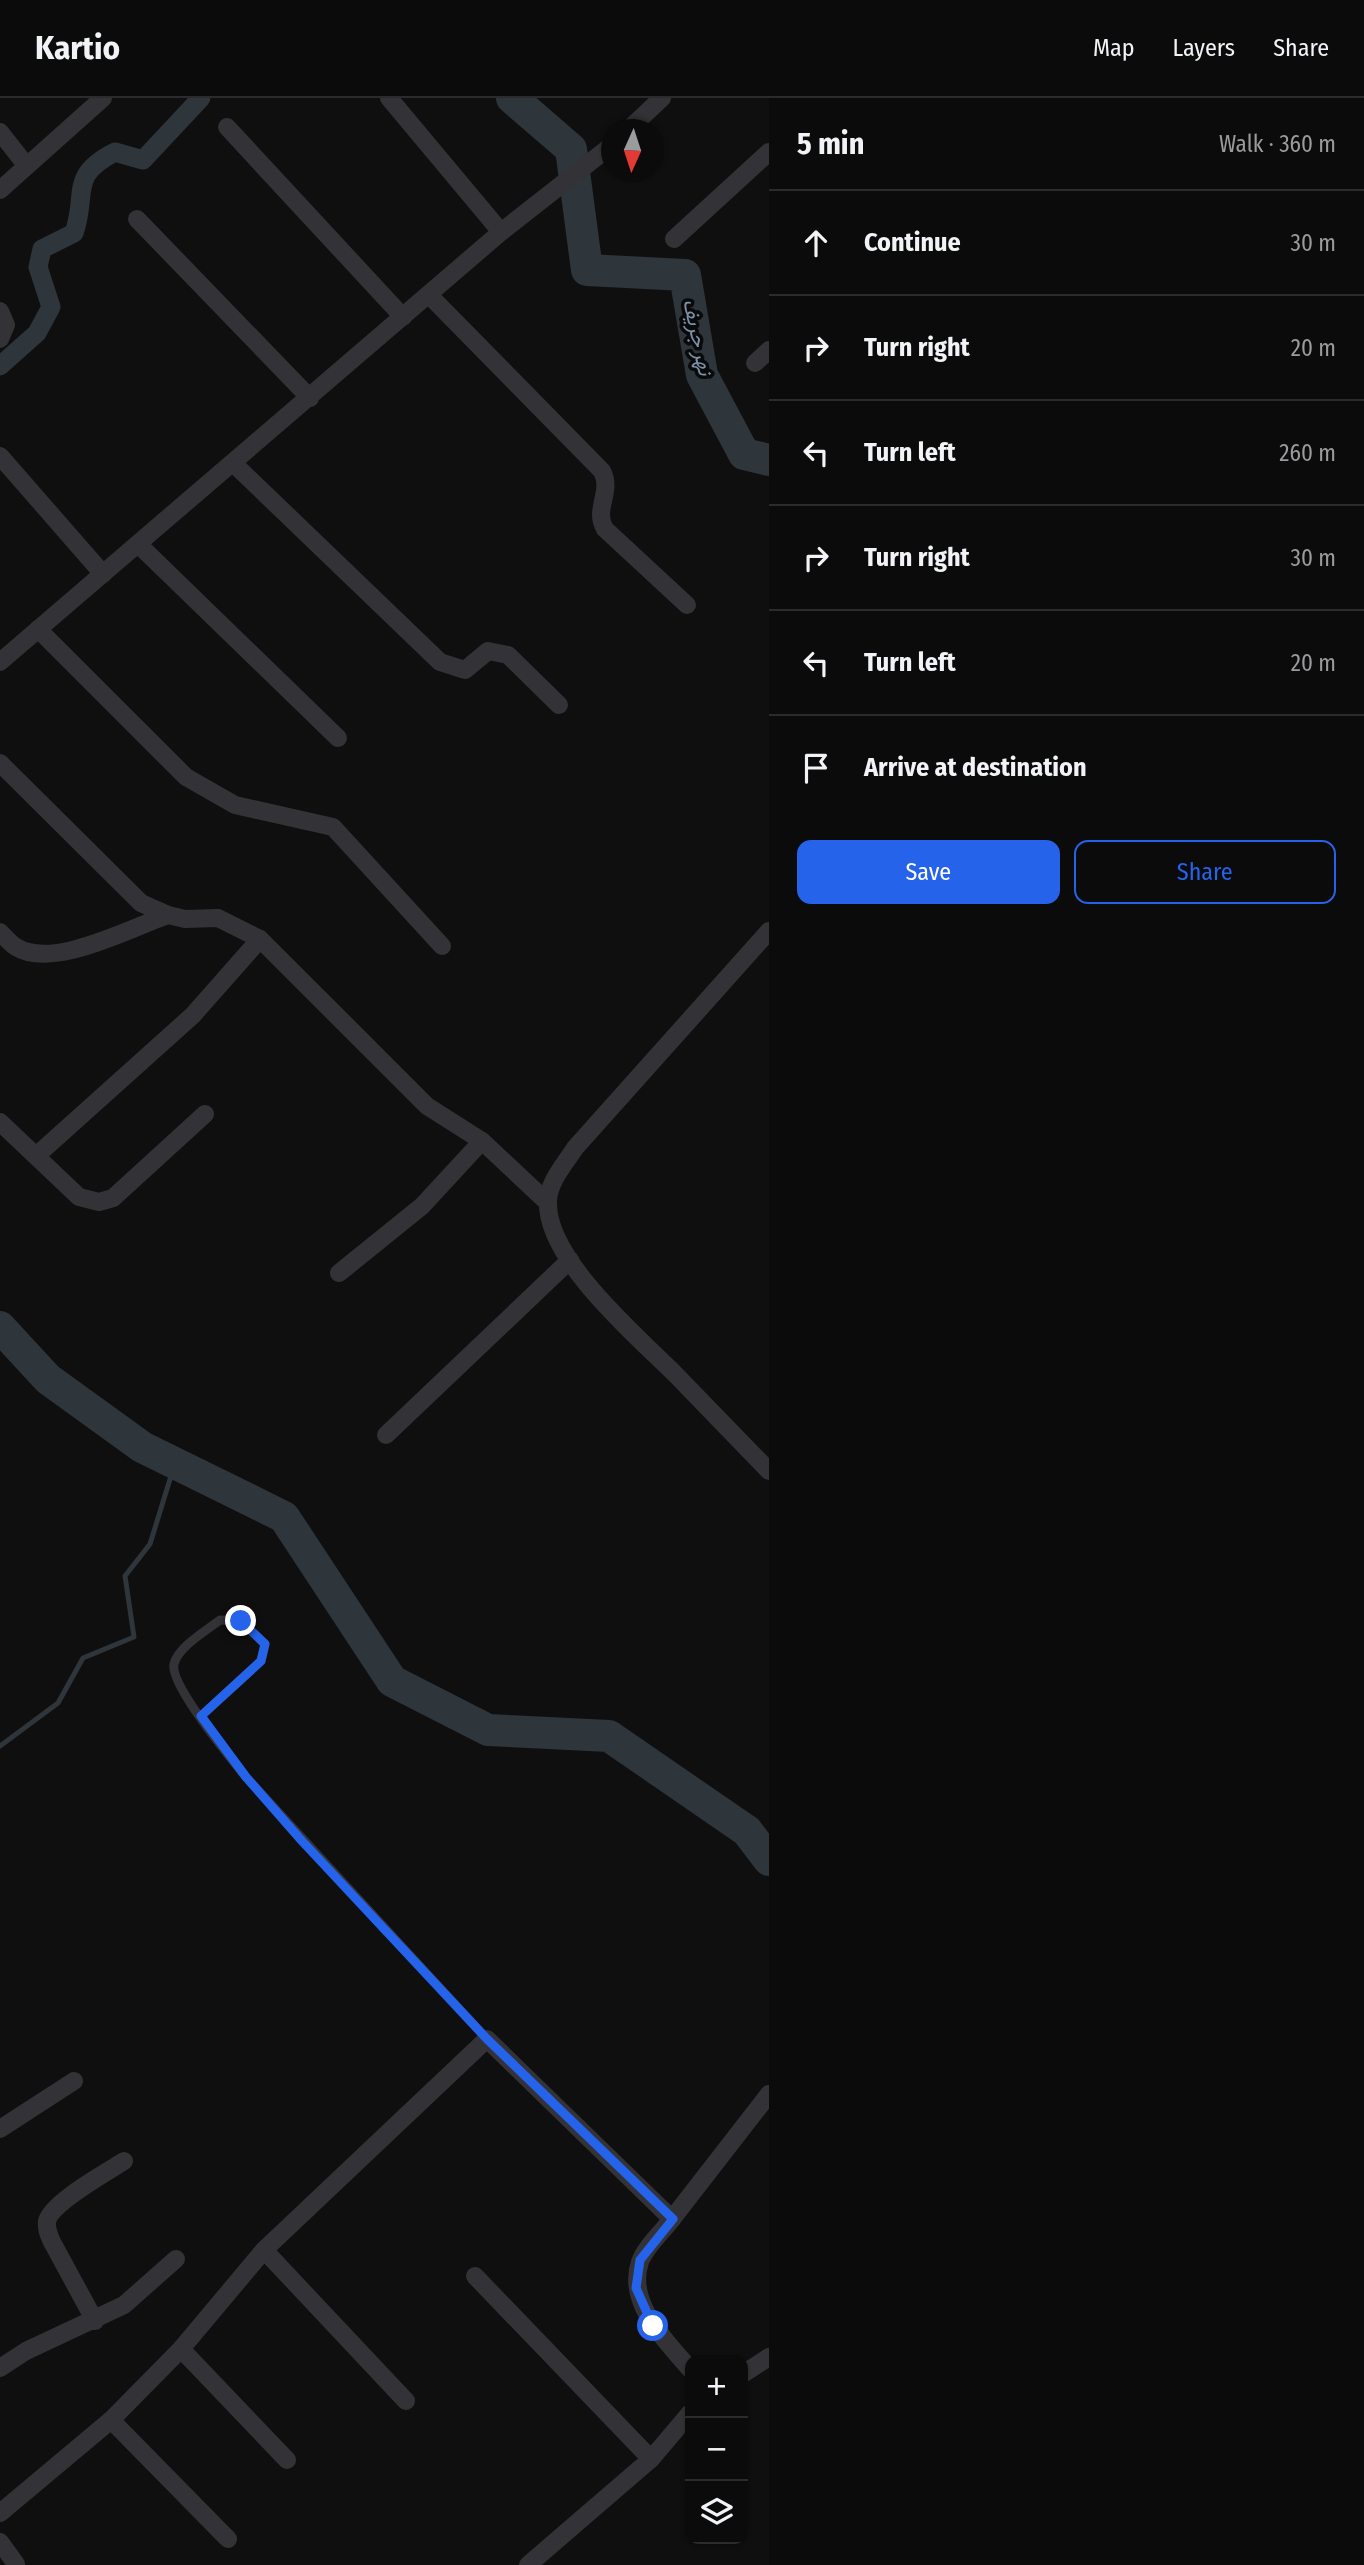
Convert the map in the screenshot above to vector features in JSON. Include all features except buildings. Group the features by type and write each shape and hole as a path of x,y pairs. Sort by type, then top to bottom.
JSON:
{"street":[{"path":"0,190 103,98"},
{"path":"390,98 501,232"},
{"path":"640,119 662,98"},
{"path":"227,127 403,317"},
{"path":"0,132 26,165"},
{"path":"674,239 769,152"},
{"path":"0,662 501,232 601,155"},
{"path":"137,219 310,398"},
{"path":"429,295 602,471 607,486 600,516 605,529 687,605"},
{"path":"0,311 6,325 0,339"},
{"path":"755,363 769,350"},
{"path":"0,456 103,574"},
{"path":"233,463 440,662 465,670 488,651 508,655 559,705"},
{"path":"138,544 338,738"},
{"path":"38,629 186,777 235,805 333,827 442,946"},
{"path":"0,763 141,903 185,919 218,918 260,939 427,1106 482,1141 547,1202"},
{"path":"0,932 18,948 50,954 70,952 168,915"},
{"path":"769,931 575,1147 553,1183 547,1202 550,1221 570,1259 592,1290 769,1471"},
{"path":"36,1156 193,1014 260,939"},
{"path":"0,1122 79,1197 99,1202 113,1198 205,1114"},
{"path":"339,1273 422,1206 482,1141"},
{"path":"386,1435 570,1259"},
{"path":"0,2513 111,2420 181,2349 264,2250 487,2039 673,2219"},
{"path":"0,2129 74,2081"},
{"path":"685,2363 653,2326 636,2288 640,2260 769,2094"},
{"path":"96,2320 52,2242 47,2229 48,2218 56,2206 124,2161"},
{"path":"264,2250 406,2401"},
{"path":"0,2368 26,2351 124,2305 176,2259"},
{"path":"475,2276 651,2459"},
{"path":"181,2349 287,2460"},
{"path":"748,2371 769,2357"},
{"path":"528,2565 651,2459 686,2418"},
{"path":"111,2420 228,2539"},
{"path":"0,2542 16,2565"}],"lane":[{"path":"201,1716 261,1661 265,1644 241,1621 220,1619 186,1648 174,1663 174,1673 201,1716 246,1777 302,1841 487,2039"}],"waterway":[{"path":"0,366 37,333 51,307 38,267 42,249 74,233 82,186 91,169 115,152 143,160 201,98"},
{"name":"نهر جريف","path":"512,98 571,149 587,270 685,275 702,375 744,454 769,460"},
{"path":"0,1327 48,1379 142,1447 284,1517 392,1681 488,1730 609,1736 747,1831 769,1860"},
{"path":"0,1746 58,1703 83,1658 134,1637 125,1576 150,1544 175,1463"}],"route":[{"path":"241,1621 265,1644 261,1661 201,1716 246,1777 380,1925 487,2039 673,2219 640,2260 636,2288 653,2326"}]}
